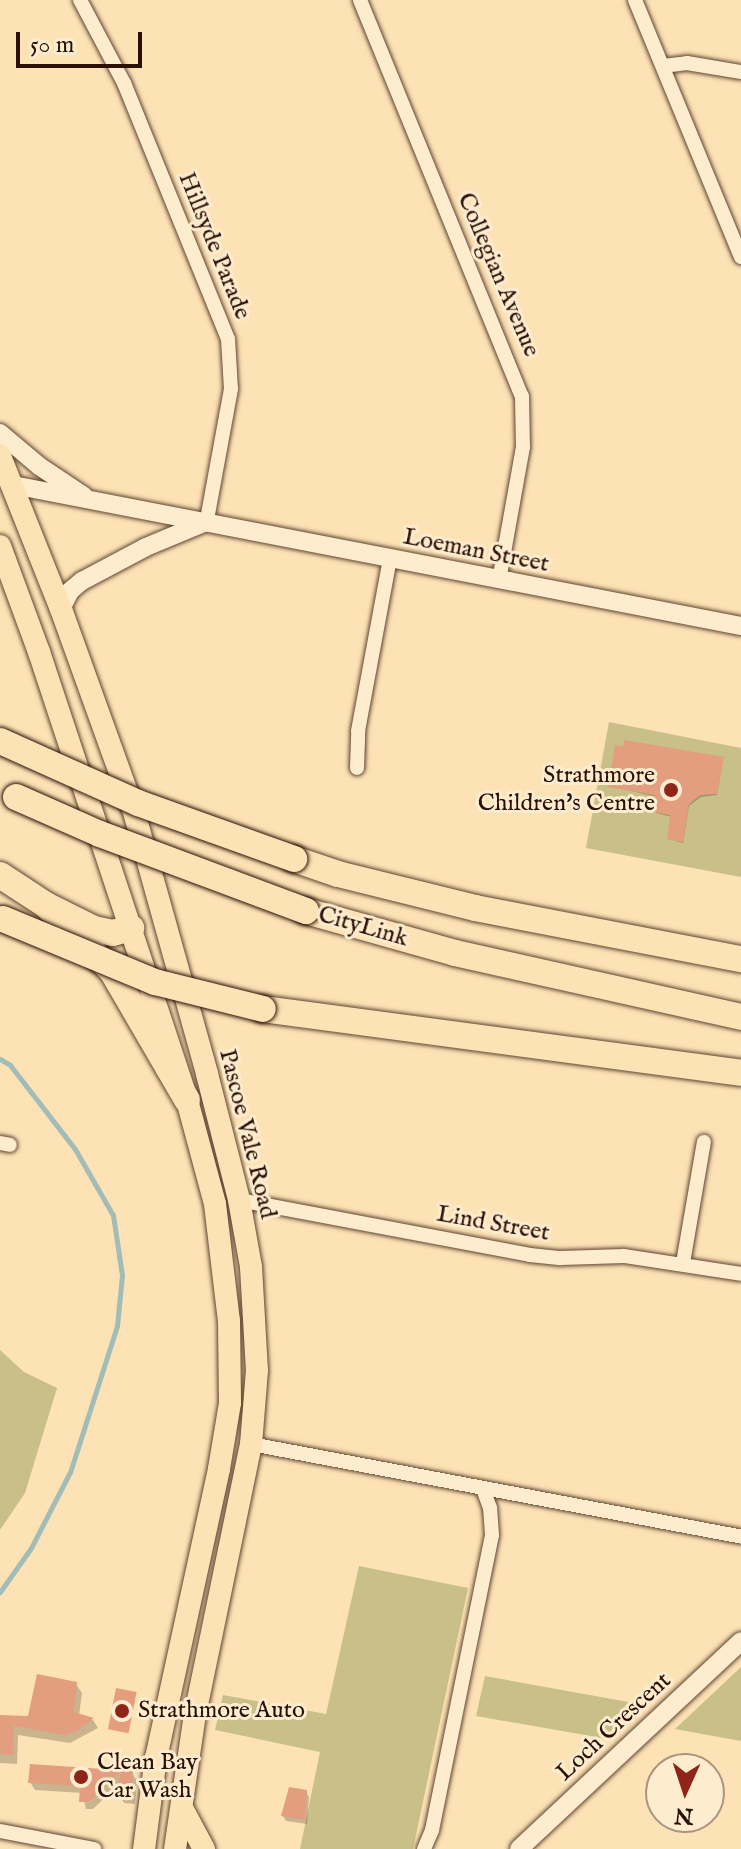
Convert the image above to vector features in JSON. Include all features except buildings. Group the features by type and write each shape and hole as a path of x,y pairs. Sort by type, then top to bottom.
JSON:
{"highway":[{"name":"CityLink","path":"0,741 138,803 338,874 475,908 741,959"},
{"name":"CityLink","path":"8,793 113,839 306,911 455,953 741,1017"},
{"path":"0,875 46,905 94,929 113,933 131,928"},
{"path":"46,905 112,971 187,1100"},
{"path":"1,918 155,982 263,1009 741,1073"}],"main road":[{"name":"Pascoe Vale Road","path":"0,456 6,483 61,609 134,812 239,1200 256,1322 251,1444 195,1714 175,1849"},
{"name":"Pascoe Vale Road","path":"0,546 187,1100 215,1204 229,1321 230,1403 219,1469 156,1757 144,1849"},
{"path":"131,928 159,900"},
{"path":"182,1808 204,1849"}],"street":[{"name":"Hillsyde Parade","path":"80,0 124,83 228,339 231,389 204,524"},
{"name":"Collegian Avenue","path":"360,0 522,396 523,447 499,580"},
{"path":"635,0 741,257"},
{"path":"663,66 687,63 741,72"},
{"path":"0,433 39,466 89,499"},
{"name":"Loeman Street","path":"6,483 204,524 741,626"},
{"path":"61,609 70,591 82,581 146,547 204,524"},
{"path":"357,768 358,731 390,558"},
{"path":"683,1263 704,1142"},
{"name":"Lind Street","path":"239,1200 530,1255 561,1258 624,1256 741,1274"},
{"path":"251,1444 741,1537"},
{"path":"424,1849 432,1830 492,1535 490,1508 483,1489"},
{"name":"Loch Crescent","path":"519,1849 741,1641"},
{"path":"432,1830 433,1849"},
{"path":"0,1831 94,1849"}],"shaded area":[{"path":"609,722 741,748 741,877 586,848"},
{"path":"0,1350 24,1372 57,1388 25,1493 0,1530"},
{"path":"359,1566 468,1588 413,1849 300,1849 320,1752 215,1730 223,1695 326,1714"},
{"path":"741,1667 741,1741 675,1729"},
{"path":"485,1676 645,1705 608,1739 476,1716"}],"waterway":[{"path":"0,1059 10,1065 75,1149 113,1215 122,1275 117,1326 70,1472 31,1548 0,1592"}],"place":[{"name":"Strathmore Children's Centre","path":"671,790"},
{"name":"Strathmore Auto","path":"122,1711"},
{"name":"Clean Bay Car Wash","path":"81,1777"}]}
